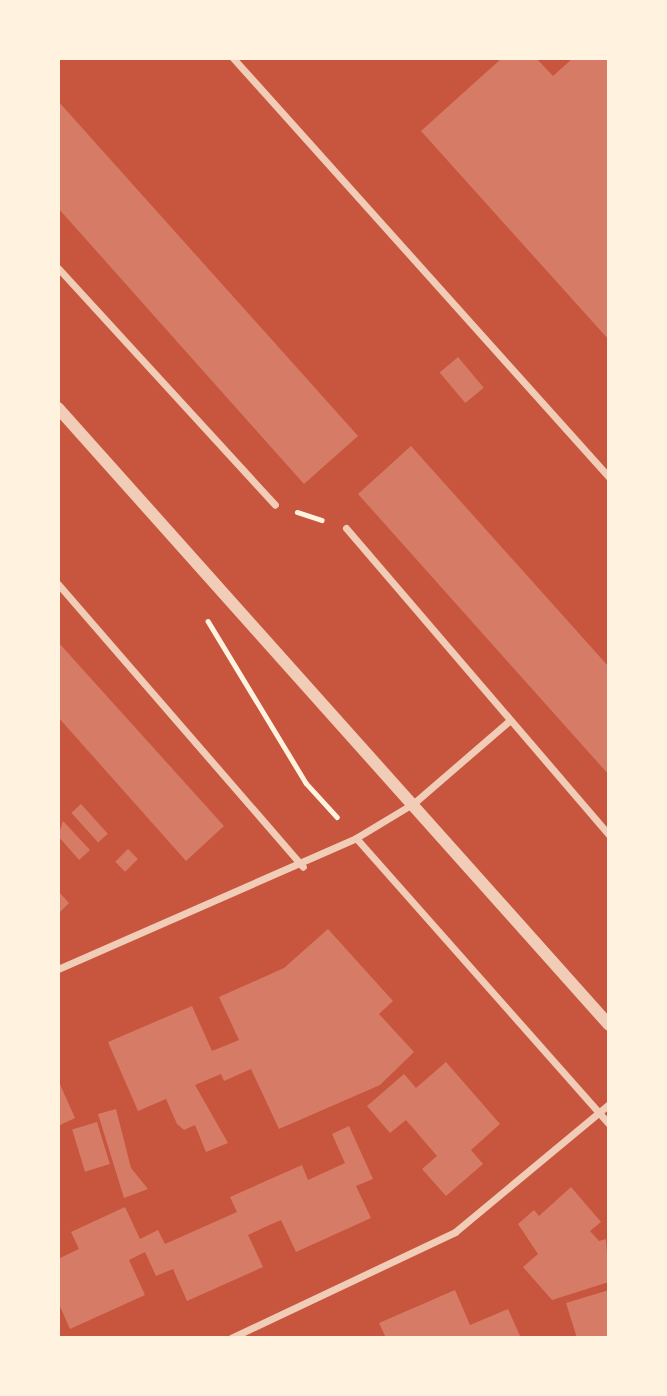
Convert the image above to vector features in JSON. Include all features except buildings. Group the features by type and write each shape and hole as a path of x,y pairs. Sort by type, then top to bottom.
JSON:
{"street":[{"path":"233,58 609,477"},
{"path":"58,268 275,505"},
{"path":"58,408 63,423 414,803 609,1025"},
{"path":"346,528 508,722 609,835"},
{"path":"58,584 303,866"},
{"path":"58,969 303,866 356,838 414,803 508,722"},
{"path":"356,838 609,1124"},
{"path":"231,1338 455,1232 609,1104"}],"path":[{"path":"275,505 346,528"},
{"path":"207,617 306,783 356,838"}]}
